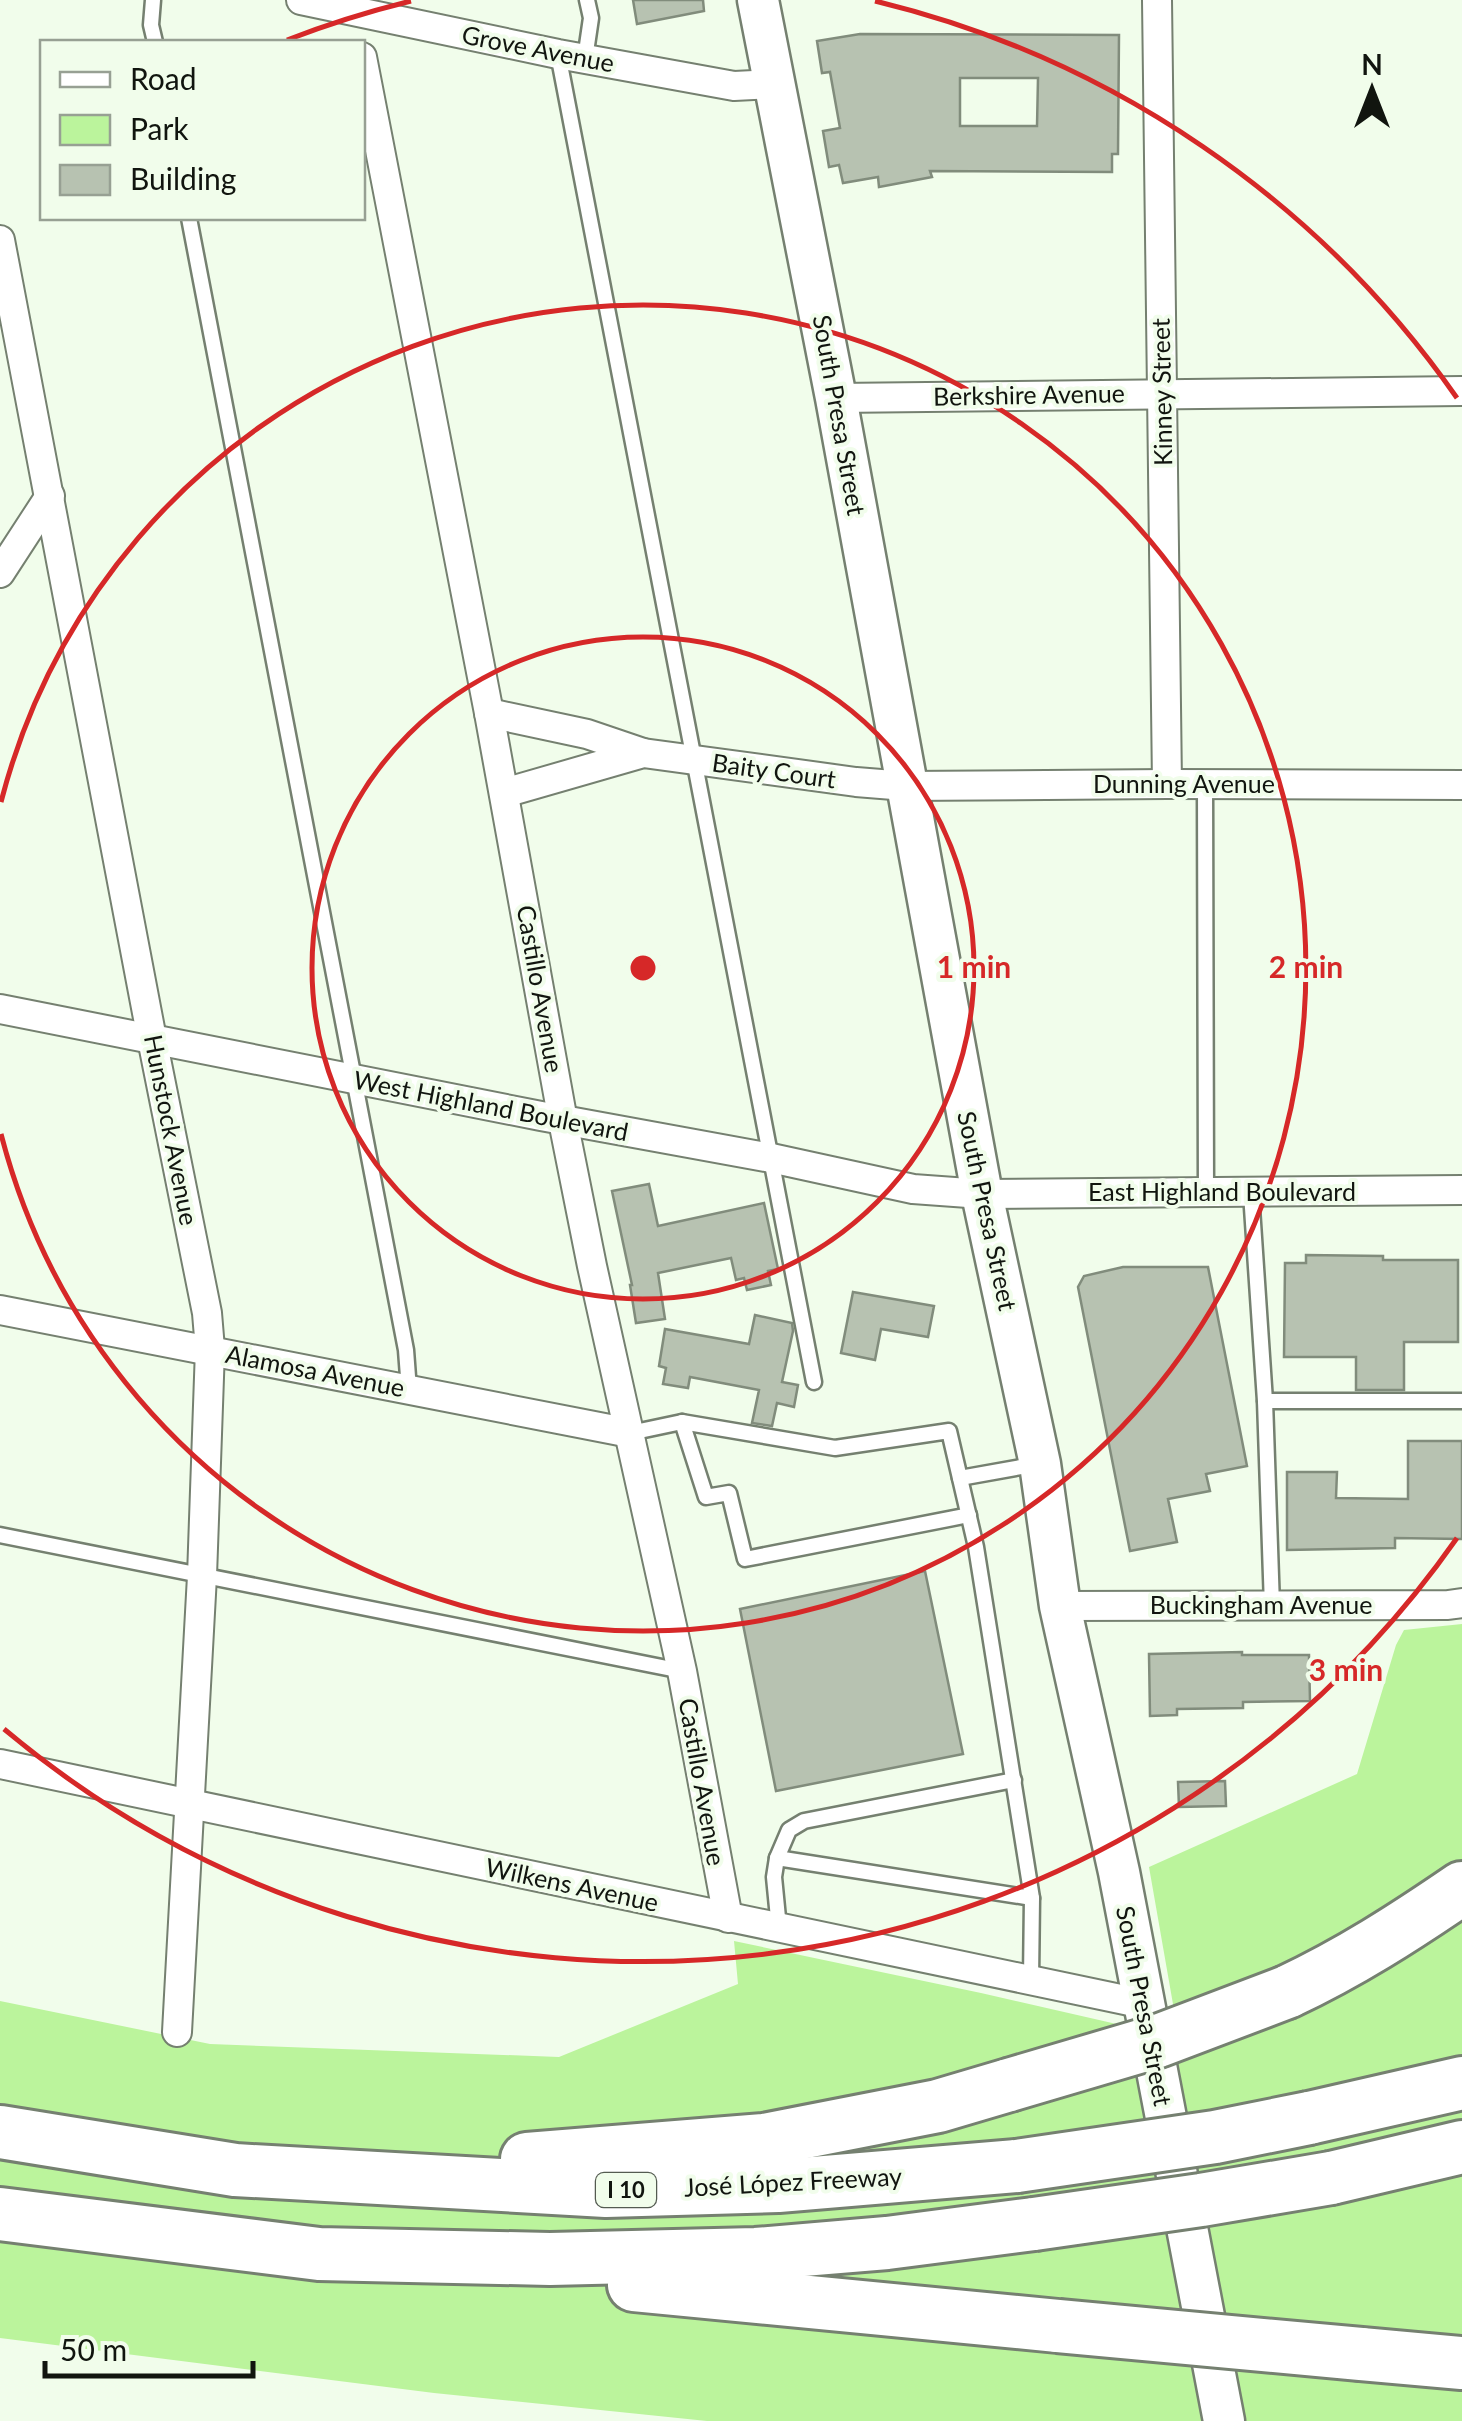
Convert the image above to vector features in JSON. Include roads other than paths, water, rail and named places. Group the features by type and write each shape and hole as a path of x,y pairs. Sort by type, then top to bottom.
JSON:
{"highway":[{"path":"235,2170 547,2158 764,2140 938,2106 1158,2041 1287,1992 1379,1944 1462,1888"},
{"name":"José López Freeway","path":"0,2132 235,2170 606,2191 778,2186 1017,2166 1215,2137 1462,2083"},
{"path":"318,2254 550,2259 756,2254 887,2243 1201,2200 1331,2178 1462,2147"},
{"path":"0,2214 318,2254 1462,2363"}],"main road":[{"name":"South Presa Street","path":"758,0 836,398 982,1194 1040,1464 1060,1606 1119,1872 1224,2421"}],"street":[{"name":"Grove Avenue","path":"301,0 734,86 776,84"},
{"name":"Kinney Street","path":"1157,0 1167,784"},
{"path":"353,11 360,40"},
{"name":"Castillo Avenue","path":"365,73 490,714 563,1120 682,1671 728,1918"},
{"name":"Hunstock Avenue","path":"0,240 207,1314 210,1349 202,1576 177,2032"},
{"name":"Berkshire Avenue","path":"836,398 1462,391"},
{"path":"0,573 50,496"},
{"name":"Baity Court","path":"490,714 588,734 642,753 906,786"},
{"name":"Baity Court","path":"504,793 642,753"},
{"name":"Dunning Avenue","path":"906,786 1462,785"},
{"name":"West Highland Boulevard","path":"0,1009 914,1189 982,1194"},
{"name":"East Highland Boulevard","path":"982,1194 1462,1190"},
{"name":"Alamosa Avenue","path":"0,1310 630,1433"},
{"name":"Buckingham Avenue","path":"1060,1606 1462,1603"},
{"name":"Wilkens Avenue","path":"0,1764 1144,2004"}],"lane":[{"path":"152,0 154,40"},
{"path":"588,0 591,18 571,56 694,759 814,1382"},
{"path":"188,220 406,1350 410,1390"},
{"path":"1205,784 1206,1193"},
{"path":"1252,1193 1272,1606"},
{"path":"1265,1401 1462,1401"},
{"path":"630,1433 682,1422 835,1448 949,1431 968,1515 1032,1898 1031,1980"},
{"path":"682,1422 706,1498 729,1493 745,1560 968,1515"},
{"path":"960,1478 1040,1464"},
{"path":"0,1535 682,1671"},
{"path":"779,1928 774,1877 789,1830 804,1821 1014,1780"},
{"path":"777,1858 1032,1898"}]}
